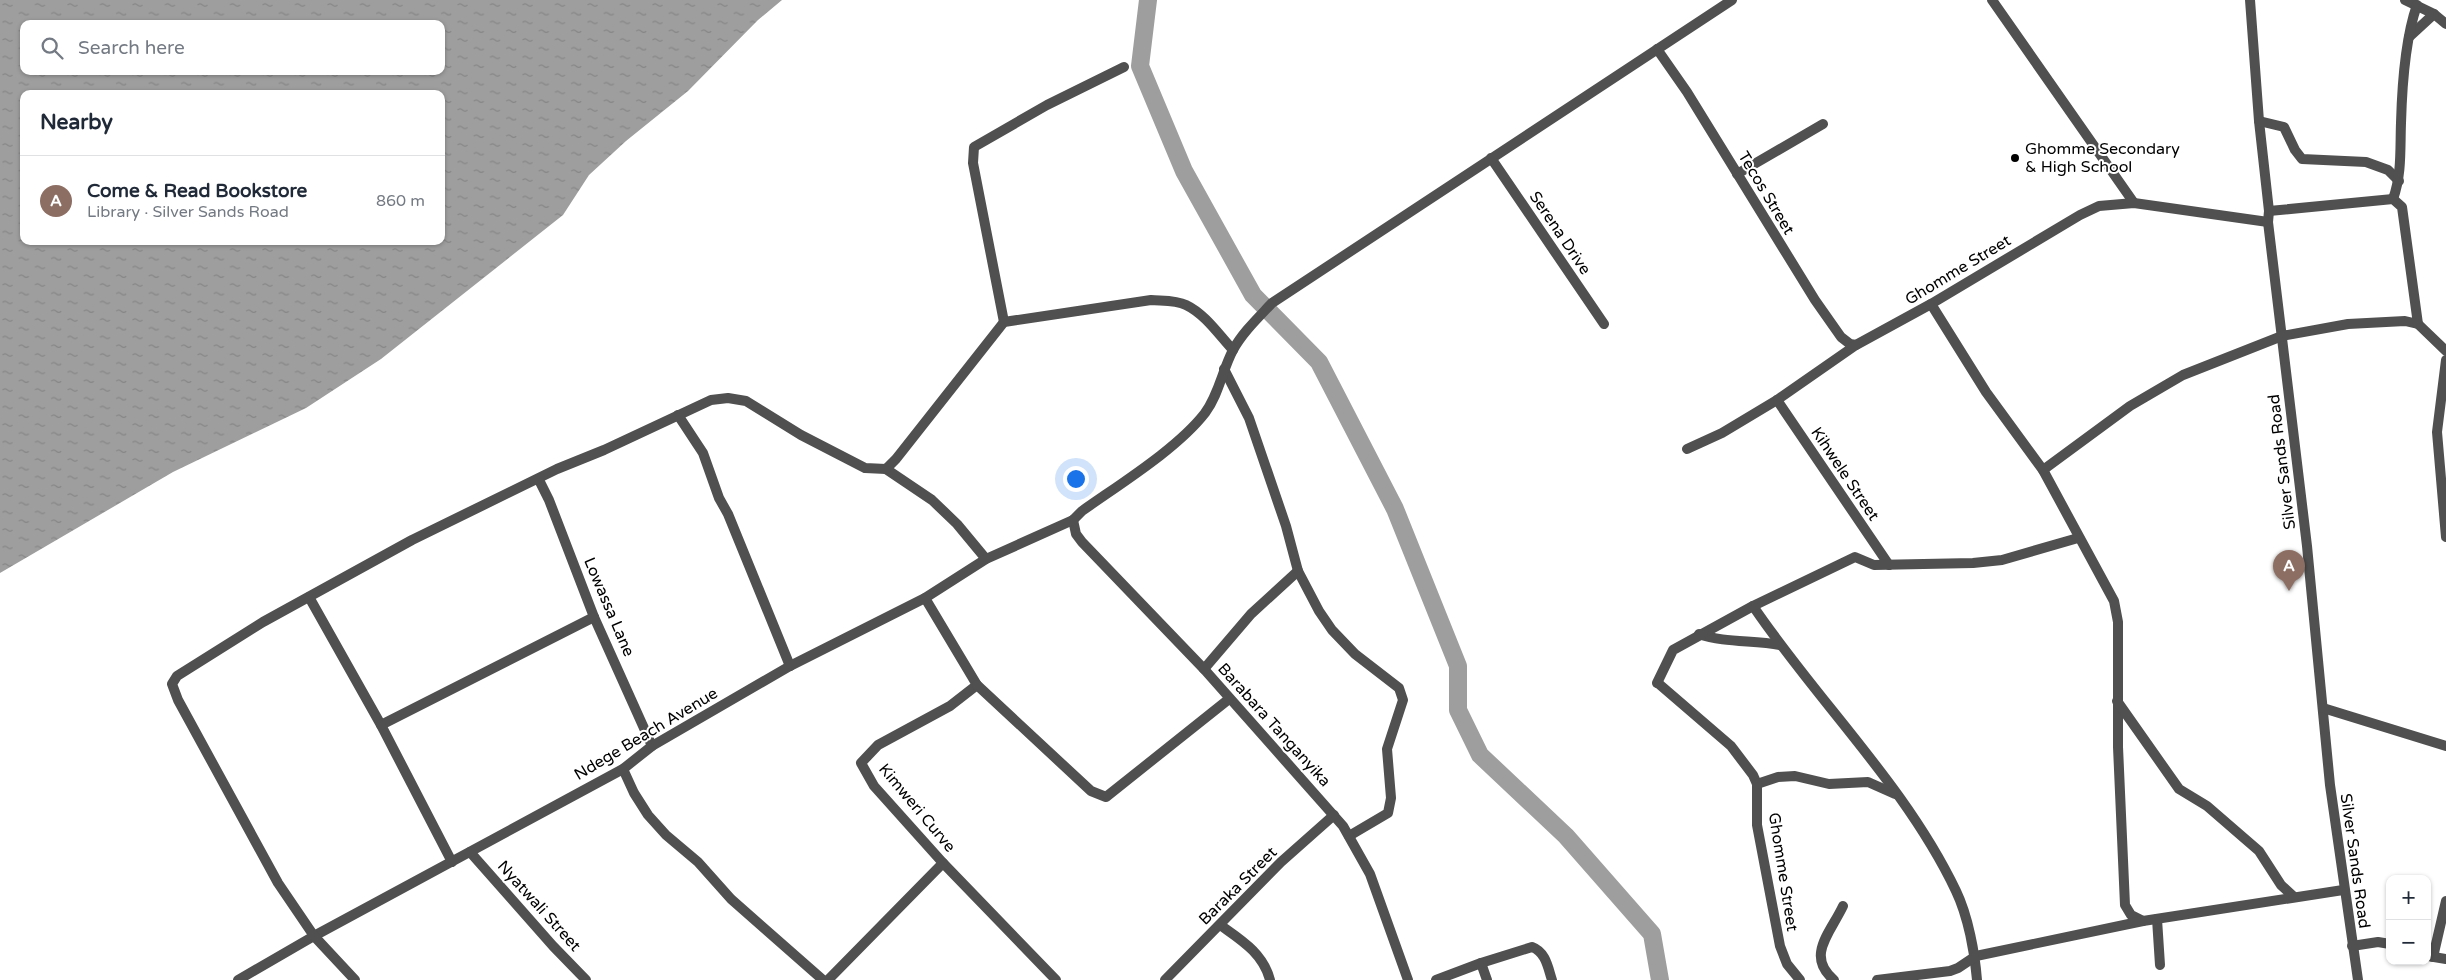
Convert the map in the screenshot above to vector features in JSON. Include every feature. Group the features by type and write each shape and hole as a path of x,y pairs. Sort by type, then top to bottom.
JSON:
{"street":[{"name":"Ndege Beach Avenue","path":"238,980 314,936 623,769 652,746 790,666 925,598 986,559 1073,520 1082,511 1182,437 1204,413 1216,394 1224,369 1244,332 1272,303 1732,0"},
{"path":"1992,0 2134,204"},
{"name":"Silver Sands Road","path":"2250,0 2259,121 2269,211 2268,222 2307,546 2330,785 2343,890 2358,980"},
{"path":"2405,0 2434,14 2446,24"},
{"path":"2393,199 2399,181 2402,109 2409,37 2411,22 2417,5"},
{"path":"2409,37 2434,14"},
{"name":"Tecos Street","path":"1657,49 1815,300 1841,337 1850,344 1856,345"},
{"path":"1004,322 973,163 974,147 1047,105 1124,67"},
{"path":"2259,121 2284,127 2295,150 2302,159 2366,162 2388,170 2399,181"},
{"path":"1737,174 1823,124"},
{"name":"Serena Drive","path":"1491,158 1604,324"},
{"path":"2269,211 2393,199 2402,207 2418,324"},
{"name":"Ghomme Street","path":"1687,450 1722,433 1777,400 1856,345 1932,304 2080,215 2099,206 2134,204 2268,222"},
{"path":"886,469 896,460 1004,322 1151,300 1173,302 1185,304 1199,314 1233,350"},
{"path":"1932,304 1986,392 2043,470 2078,538 2107,588 2117,611 2120,816 2125,905 2131,914 2143,921"},
{"path":"2043,470 2130,406 2183,375 2282,336 2348,324 2405,321 2418,324 2446,351"},
{"path":"2446,360 2437,432 2446,537"},
{"path":"1224,369 1249,418 1286,526 1298,571 1332,630 1355,654 1399,688 1403,700 1388,749 1390,798 1388,812 1349,836"},
{"path":"355,980 314,936 278,883 178,700 172,684 177,676 263,622 412,540 711,400 728,398 746,401 801,435 865,468 886,469 932,500 957,524 986,559"},
{"name":"Kihwele Street","path":"1777,400 1889,564"},
{"path":"678,415 703,453 712,481 728,514 790,666"},
{"name":"Lowassa Lane","path":"539,480 549,500 594,617 652,746"},
{"name":"Barabara Tanganyika","path":"1073,520 1076,534 1082,542 1204,669 1334,815 1349,836 1370,874 1408,980"},
{"path":"1896,794 1868,782 1829,784 1795,776 1778,777 1757,784 1753,775 1731,746 1658,684 1673,650 1753,606 1855,557 1874,565 1973,563 2002,560 2078,538"},
{"path":"1204,669 1251,614 1298,571"},
{"path":"308,597 381,725 452,862"},
{"path":"925,598 977,685 1091,791 1106,797 1229,699"},
{"path":"1753,606 1780,645 1896,794 1925,837 1957,892 1976,956 1977,980"},
{"path":"381,725 594,617"},
{"path":"1699,634 1711,638 1780,645"},
{"name":"Kimweri Curve","path":"977,685 950,706 878,744 861,763 874,786 943,863 1056,980"},
{"path":"2117,701 2179,789 2207,806 2259,851 2281,885 2294,897"},
{"path":"2323,708 2446,746"},
{"path":"623,769 634,794 648,815 666,835 698,862 731,898 823,980"},
{"name":"Ghomme Street","path":"1757,784 1757,825 1782,956 1800,980"},
{"name":"Baraka Street","path":"1166,980 1281,862 1334,815"},
{"name":"Nyatwali Street","path":"470,852 553,946 586,980"},
{"path":"828,980 943,863"},
{"path":"1877,980 1950,971 1976,956 2143,921 2343,890"},
{"path":"2431,953 2446,901"},
{"path":"1834,980 1821,967 1820,955 1843,906"},
{"path":"2156,919 2160,964"},
{"path":"1220,925 1251,947 1262,960 1270,980"},
{"path":"2352,946 2378,942 2386,943"},
{"path":"1436,980 1532,947 1538,949 1545,958 1552,980"},
{"path":"2431,956 2446,959"},
{"path":"1481,963 1487,980"}],"water":[{"path":"0,0 782,0 758,20 688,91 626,141 589,175 563,215 381,359 306,408 173,472 0,573"}],"waterway":[{"path":"1148,0 1140,66 1184,171 1253,295 1319,362 1395,509 1458,666 1458,710 1480,755 1566,836 1652,934 1660,980"}],"place":[{"name":"Ghomme Secondary & High School","path":"2015,158"},
{"name":"Come & Read Bookstore","path":"2289,591"}]}
